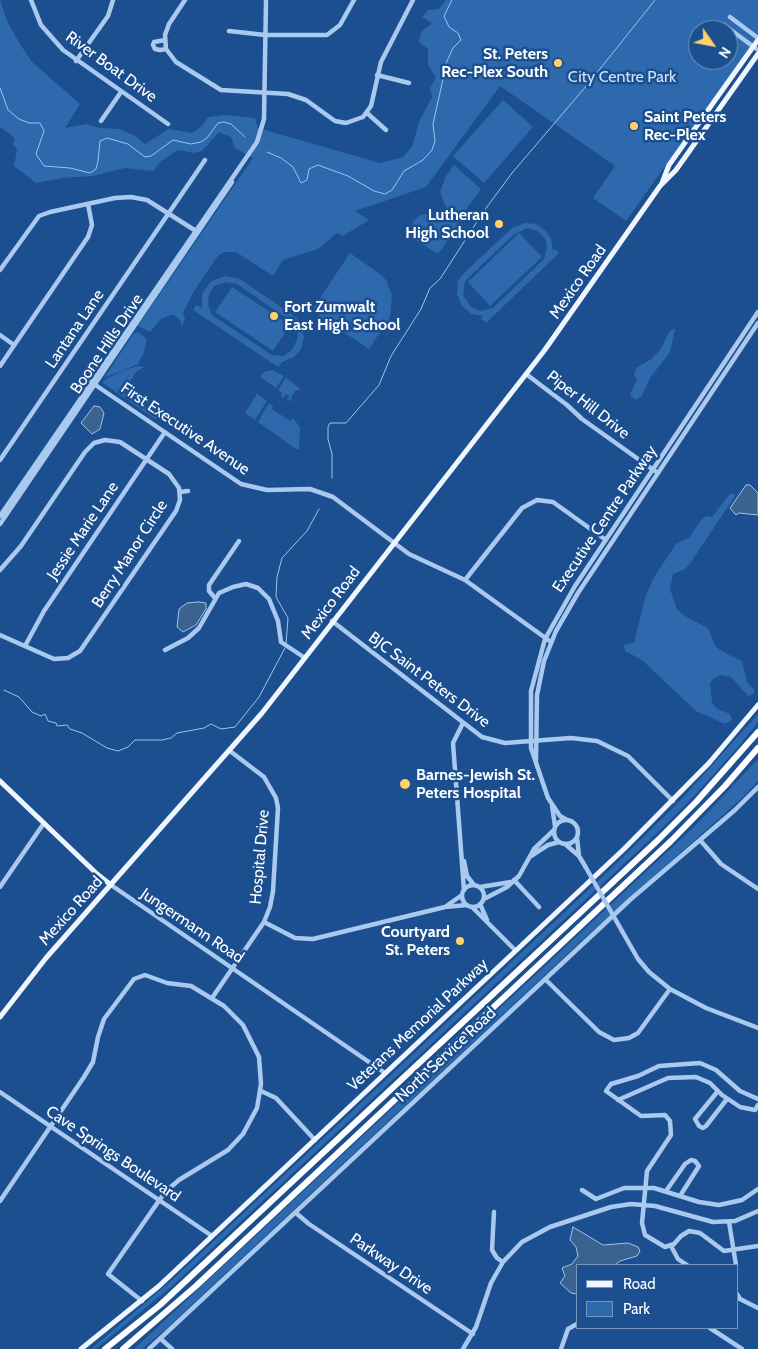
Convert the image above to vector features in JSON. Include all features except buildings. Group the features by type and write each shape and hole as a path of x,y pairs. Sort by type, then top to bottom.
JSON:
{"highway":[{"path":"105,1349 167,1298 658,840 713,784 758,732"},
{"path":"124,1349 203,1279 671,841 758,750"}],"main road":[{"name":"Mexico Road","path":"660,186 669,165 756,48 758,39"},
{"name":"Mexico Road","path":"0,1017 30,976 230,750 305,658 526,374 660,186 676,170 758,54"},
{"name":"Veterans Memorial Parkway","path":"81,1349 142,1301 673,801 758,705"},
{"name":"Jungermann Road","path":"0,781 97,874 111,885"}],"street":[{"name":"River Boat Drive","path":"31,0 36,14 47,33 76,61 168,124"},
{"path":"76,61 108,16 113,0"},
{"path":"185,0 169,24 165,40 166,49 176,62 215,88 227,91 265,91 300,97 330,118 341,122 352,122 366,113 373,100 381,62 413,0"},
{"name":"Boone Hills Drive","path":"0,516 197,231 262,131 265,91 266,0"},
{"path":"229,31 265,35 327,35 340,26 354,0"},
{"path":"730,17 758,39"},
{"path":"738,35 756,48"},
{"path":"165,40 154,42 153,46 155,49 166,49"},
{"path":"377,75 409,82"},
{"path":"102,121 121,92"},
{"path":"366,113 386,130"},
{"name":"Lantana Lane","path":"0,460 205,160"},
{"path":"0,270 39,216 88,204 124,197 139,198 154,202 197,231"},
{"path":"0,366 88,237 92,225 88,204"},
{"name":"Executive Centre Parkway","path":"536,760 532,754 530,742 531,691 545,639 559,610 758,312"},
{"name":"Executive Centre Parkway","path":"554,828 552,806 542,785 536,760 536,695 544,661 551,642 566,611 758,323"},
{"path":"0,335 14,345"},
{"name":"Piper Hill Drive","path":"526,374 567,404 582,419 658,474"},
{"name":"Boone Hills Drive","path":"0,524 93,383"},
{"name":"First Executive Avenue","path":"93,383 234,479 249,487 267,490 310,489 327,494 417,558 465,580 551,642"},
{"name":"Jessie Marie Lane","path":"25,646 44,611 165,432"},
{"name":"Berry Manor Circle","path":"0,570 21,546 90,447 100,441 115,440 169,474 180,492 179,504 173,516 84,647 76,655 68,658"},
{"path":"180,492 188,491"},
{"path":"465,580 522,508 537,500 553,502 611,544"},
{"path":"215,598 209,591 209,585 239,541"},
{"path":"165,650 188,638 200,628 219,593 246,584 258,588 272,605 278,622 281,642 305,658"},
{"name":"BJC Saint Peters Drive","path":"332,621 476,734 492,742 586,739 618,749 638,765 673,801"},
{"path":"0,635 54,659 68,658 70,666"},
{"path":"463,723 453,743 463,860 463,892 469,906 487,920 515,950"},
{"name":"Hospital Drive","path":"212,998 264,922 270,907 273,891 276,798 264,777 230,750"},
{"name":"North Service Road","path":"149,1349 632,899 758,787"},
{"name":"Executive Centre Parkway","path":"552,806 567,820"},
{"path":"264,922 294,938 313,940 445,907 480,904 484,898 507,887 523,872 534,848 560,821 567,820 577,826 576,838 579,856"},
{"path":"0,887 44,823"},
{"path":"554,828 554,836 559,842 565,844 579,856 638,959 649,972 670,989 706,1008 758,1028"},
{"path":"565,844 571,843 576,838"},
{"path":"700,840 721,864 758,889"},
{"path":"531,856 548,845 559,842"},
{"path":"463,860 467,876 474,885 480,887 513,881"},
{"path":"513,881 539,907"},
{"name":"Jungermann Road","path":"111,885 385,1073"},
{"path":"445,907 474,885"},
{"path":"480,887 484,898"},
{"path":"480,904 487,920"},
{"path":"0,1201 92,1062 104,1019 134,979 145,976 167,983 191,986 212,998 237,1017 253,1041 261,1071 261,1091 251,1122 237,1142 218,1158 172,1185 159,1200 108,1274 142,1301"},
{"path":"546,980 602,1035 619,1040 638,1033 670,989"},
{"path":"758,1099 740,1091 707,1065 686,1063 659,1066 638,1076 607,1086 606,1090 641,1116 665,1115 670,1120 671,1135 649,1167 642,1223 644,1235 661,1246 671,1246 684,1233 693,1231 712,1241 720,1249 734,1250 758,1246"},
{"path":"618,1100 661,1081 696,1077 704,1079 727,1099 751,1111 755,1110 758,1105"},
{"path":"261,1091 276,1098 315,1140"},
{"path":"718,1091 695,1119 699,1126 703,1128 706,1126 727,1099"},
{"name":"Cave Springs Boulevard","path":"0,1092 212,1236"},
{"path":"666,1191 685,1164 695,1160 699,1166 680,1196"},
{"path":"582,1190 596,1199 624,1188 646,1187 666,1191 709,1205 719,1205 742,1200 758,1189"},
{"path":"464,1349 473,1334 491,1283 503,1262 522,1242 550,1227 610,1207 644,1204 706,1221 729,1222 758,1211"},
{"path":"494,1212 492,1250 496,1258 503,1262"},
{"name":"Parkway Drive","path":"296,1213 308,1224 473,1334"},
{"path":"729,1222 736,1264"},
{"path":"671,1246 678,1259 686,1264"},
{"path":"738,1296 740,1299 758,1308"},
{"path":"561,1349 570,1326 576,1324"},
{"path":"712,1329 742,1349"},
{"path":"161,1339 172,1349"}],"green space":[{"name":"City Centre Park","path":"0,0 8,23 32,62 80,104 65,128 86,124 100,128 120,129 137,137 145,144 169,129 192,133 202,126 208,117 225,115 255,118 258,128 380,163 403,157 412,147 419,122 432,97 430,88 436,77 428,65 428,49 419,42 421,32 432,23 422,17 428,10 439,9 446,0 758,0 758,36 738,64 738,20 688,20 688,70 734,70 626,221 593,198 615,166 500,86 426,187 355,211 369,220 343,236 337,233 318,249 283,260 273,276 236,252 224,252 217,257 194,291 183,313 185,319 181,327 181,321 174,315 161,319 150,332 138,326 253,158 235,148 231,137 219,132 202,151 193,153 178,150 161,161 153,171 125,168 93,176 62,178 36,183 14,166 17,150 13,144 15,138 0,127"},
{"path":"503,100 533,127 484,183 453,156"},
{"path":"454,165 481,189 459,219 446,207 440,192 446,176"},
{"path":"431,212 447,214 458,222 452,235 438,254 406,234 419,216"},
{"path":"525,223 536,224 545,230 551,239 553,251 555,249 559,253 486,323 481,319 483,316 471,314 462,306 457,294 458,281 464,273 512,228","holes":["527,228 538,231 546,240 547,248 544,259 493,308 480,311 471,307 463,295 465,281 513,235"]},
{"path":"519,233 542,257 490,306 468,282"},
{"path":"350,253 386,280 392,295 390,317 369,349 315,313 314,307"},
{"path":"225,276 240,279 297,318 302,327 304,337 301,349 294,357 282,362 278,367 193,310 196,305 202,308 202,294 210,282","holes":["226,282 237,284 292,322 297,330 298,337 292,350 283,356 272,355 212,315 208,305 209,294 214,286"]},
{"path":"232,287 290,325 273,351 215,312"},
{"path":"675,329 670,352 650,378 642,396 636,400 630,395 637,379 634,375 636,368 650,360 660,350 669,332"},
{"path":"138,332 147,339 144,352 138,364 104,378 134,333"},
{"path":"138,366 144,367 136,372 124,392 162,418 155,419 103,383 103,381 122,371"},
{"path":"272,370 284,376 276,388 260,377 264,372"},
{"path":"286,377 300,389 296,390 291,398 292,401 287,400 289,396 286,394 283,398 281,396 282,393 278,390"},
{"path":"257,394 267,401 255,420 245,413"},
{"path":"269,403 273,406 272,409 290,421 293,418 300,427 299,449 296,449 258,422"},
{"path":"734,493 735,496 691,562 685,569 673,574 670,589 677,609 685,616 708,628 715,646 742,661 747,682 755,691 752,695 748,696 731,677 721,675 714,678 710,683 712,702 717,709 730,714 732,720 725,724 696,711 642,660 625,651 624,645 634,643 645,598 654,577 676,544 689,538 701,520 706,516 712,517 729,495"},
{"path":"758,714 758,722 739,746 696,794 658,832 171,1287 103,1343 95,1349 91,1349 172,1280 616,864 679,802"},
{"path":"758,759 758,781 742,798 579,943 167,1328 142,1349 134,1349 694,827"}],"shaded area":[{"path":"94,406 100,407 104,413 100,429 92,434 81,423"},
{"path":"746,485 750,485 758,493 758,515 739,513 736,515 730,508"},
{"path":"187,603 206,603 206,609 196,625 183,632 177,627 179,609"},
{"path":"573,1227 603,1245 628,1243 638,1247 640,1251 637,1256 616,1264 576,1264 576,1294 571,1293 560,1283 565,1276 562,1268 572,1264 578,1256 576,1247 570,1240"}],"waterway":[{"path":"267,152 281,158 293,167 301,183 307,180 309,169 318,165 348,176 374,191 385,194 392,190 404,171 423,160 432,150 435,141 433,124 447,61 453,48 461,40 458,33 449,27 444,16 452,0"},
{"path":"332,478 332,454 328,439 330,423 346,423 379,385 391,356 421,309 430,288 440,279 484,211 512,173 588,84 655,0"},
{"path":"0,88 8,110 19,119 29,123 40,123 44,131 36,154 44,166 70,168 90,173 96,169 100,141 107,138 128,144 145,157 151,156 173,140 191,144 201,142 207,138 218,123 231,124 245,137"},
{"path":"286,644 288,618 276,597 277,577 282,558 307,531 319,509"},
{"path":"4,690 19,697 32,712 41,716 45,714 48,721 56,723 57,726 67,725 70,729 82,733 107,748 118,751 128,747 135,740 162,740 171,738 177,733 204,728 211,724 221,729 235,727 259,697 285,648"}],"place":[{"name":"St. Peters Rec-Plex South","path":"558,63"},
{"name":"Saint Peters Rec-Plex","path":"634,126"},
{"name":"Lutheran High School","path":"499,224"},
{"name":"Fort Zumwalt East High School","path":"274,316"},
{"name":"Barnes-Jewish St. Peters Hospital","path":"405,784"},
{"name":"Courtyard St. Peters","path":"460,941"}]}
